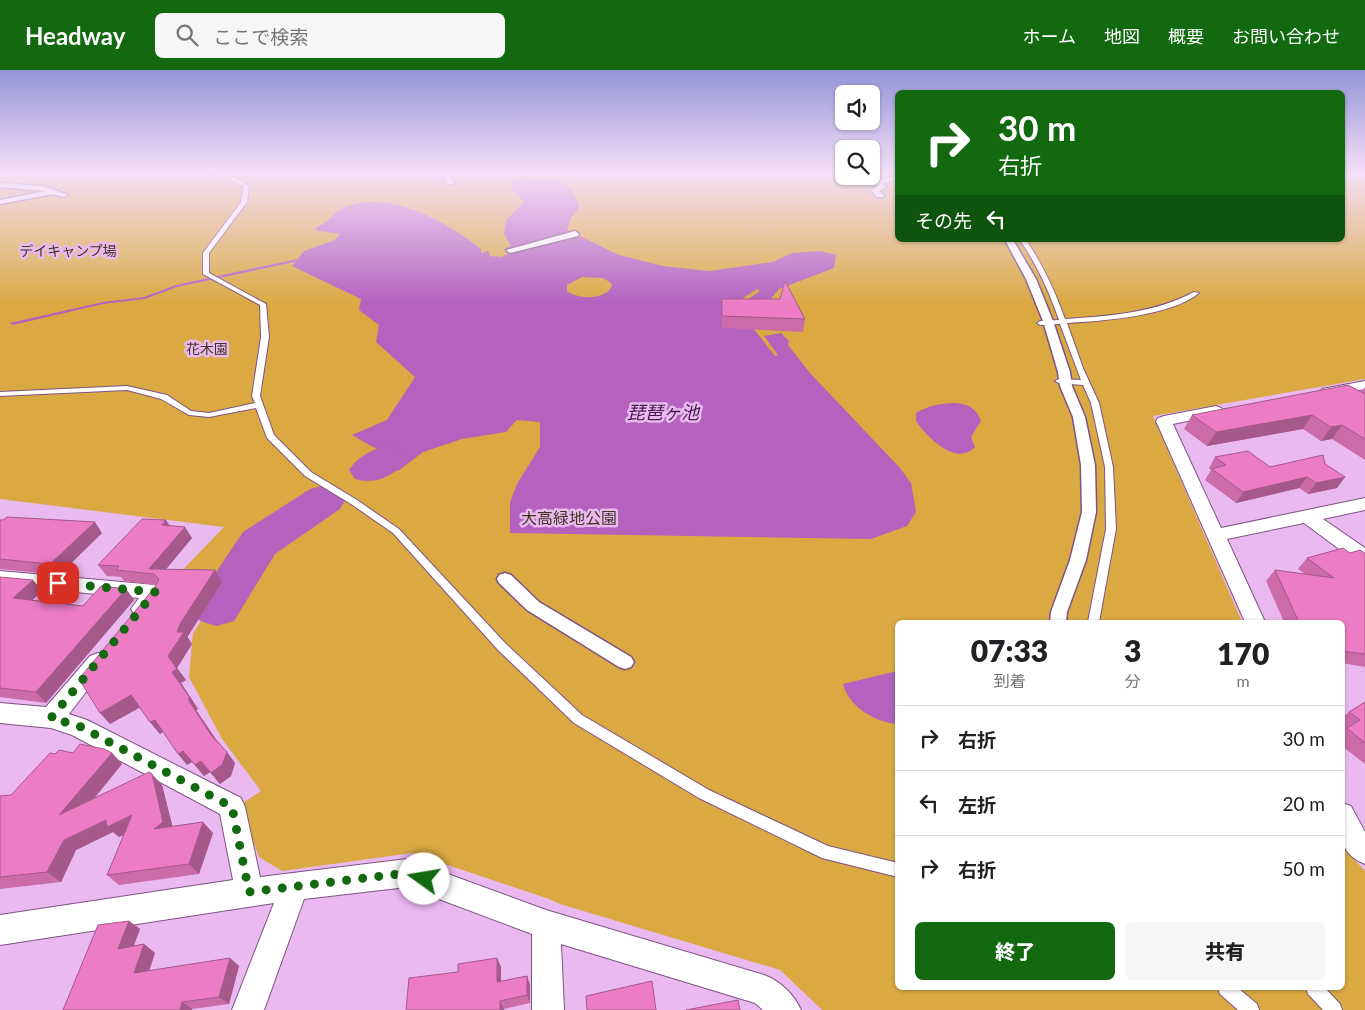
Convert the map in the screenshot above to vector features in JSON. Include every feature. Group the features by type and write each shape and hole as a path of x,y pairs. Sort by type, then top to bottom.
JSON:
{"street":[{"path":"510,250 574,234"},
{"path":"1011,242 1031,279 1044,323 1064,372 1062,382 1070,402 1079,417 1088,465 1089,512 1078,560 1059,612 1058,620"},
{"path":"1308,395 1365,385"},
{"path":"1337,390 1355,401"},
{"path":"1231,409 1164,420 1255,620"},
{"path":"1216,535 1365,504"},
{"path":"1309,517 1365,558"},
{"path":"0,578 155,592 130,622"},
{"path":"505,579 533,606 626,662"},
{"path":"51,718 112,644"},
{"path":"0,712 51,718 79,726 232,807 249,892"},
{"path":"1345,819 1361,842"},
{"path":"0,930 249,892 407,873 546,925 764,990 785,1010"},
{"path":"248,1010 295,886"},
{"path":"546,925 548,1010"}],"lane":[{"path":"234,216 206,253 206,274 264,304 265,336 256,396 270,436 308,474 354,502 396,531 502,647 578,719 704,794 827,853 895,869"},
{"path":"1025,242 1037,261 1055,300 1095,403 1109,467 1111,529 1094,620"},
{"path":"1044,323 1082,321 1157,308 1185,301 1196,293"},
{"path":"1062,382 1086,383"},
{"path":"0,394 127,388 164,397 189,413 209,415 260,406"},
{"path":"1228,990 1251,1010"},
{"path":"1316,990 1332,1009"}],"green space":[{"name":"大高緑地公園","path":"0,216 895,216 895,242 1345,242 1345,216 1365,216 1365,379 1153,416 1241,620 895,620 895,990 1345,990 1345,849 1365,871 1365,1010 822,1010 780,970 560,904 412,853 282,871 259,857 248,827 243,803 261,791 222,739 189,677 193,633 229,580 175,578 224,527 0,499"}],"water":[{"name":"琵琶ヶ池","path":"333,216 428,216 467,238 481,249 481,253 488,251 490,256 501,257 510,253 510,250 506,248 511,246 504,234 506,220 510,216 573,216 567,230 619,255 663,266 709,271 773,262 792,253 820,251 836,255 834,268 779,289 769,301 741,304 760,291 757,289 734,304 775,356 778,355 764,336 781,333 789,341 788,345 810,373 900,468 911,483 916,512 907,526 871,539 510,533 510,502 518,482 540,447 540,422 517,420 506,432 462,439 423,452 398,471 387,455 352,435 387,420 415,377 376,342 379,325 359,310 361,299 292,266 304,251 335,240 340,234 315,230","holes":["582,277 603,278 611,283 612,286 609,291 598,296 578,296 567,291 567,285"]},
{"path":"952,403 970,407 976,412 981,421 971,437 975,447 959,454 942,448 934,442 916,421 916,413 920,411 933,406"},
{"path":"895,671 895,724 872,717 864,712 851,700 843,684"}],"building":[{"path":"785,281 805,319 722,316 722,299 780,299"},
{"path":"1348,385 1365,394 1365,439 1342,425 1331,427 1312,415 1216,432 1192,415"},
{"path":"1248,451 1270,467 1323,455 1325,464 1345,477 1316,483 1307,477 1243,492 1212,469 1226,465 1215,457"},
{"path":"7,517 95,522 50,564 0,559 0,520"},
{"path":"142,519 166,520 162,525 185,527 149,569 215,570 180,624 177,632 184,632 168,656 177,669 172,672 190,698 188,699 211,735 227,752 222,765 211,773 201,761 195,765 183,751 178,754 155,720 150,722 131,695 100,713 79,679 155,587 159,579 154,574 116,570 119,566 98,565"},
{"path":"1343,548 1350,553 1360,550 1365,553 1365,654 1345,651 1345,620 1298,620 1275,570 1334,578 1307,558"},
{"path":"0,577 33,580 13,598 83,606 101,586 126,589 36,692 0,688"},
{"path":"1365,702 1365,743 1347,728 1360,720 1349,712"},
{"path":"80,744 104,749 112,753 59,815 149,772 152,774 163,822 154,829 203,822 189,864 107,875 132,815 107,827 106,820 64,840 47,872 0,877 0,796 11,795 50,753 55,754 59,750 73,753"},
{"path":"129,921 118,949 144,944 134,973 230,958 219,997 182,1002 180,1010 63,1010 98,925"},
{"path":"497,958 497,982 527,976 527,995 500,1001 500,1010 406,1010 409,978 458,972 458,964"},
{"path":"652,981 656,1010 587,1010 586,996"},
{"path":"738,1000 740,1010 686,1010"}],"waterway":[{"path":"13,323 103,303 145,298 176,286 297,260"},
{"path":"369,470 389,457"},
{"path":"217,608 259,543 325,499"}],"route":[{"path":"58,583 155,592 51,718 79,726 232,807 249,892 407,873 424,879"}],"park label":[{"name":"デイキャンプ場","path":"68,251"},
{"name":"花木園","path":"207,349"}]}
